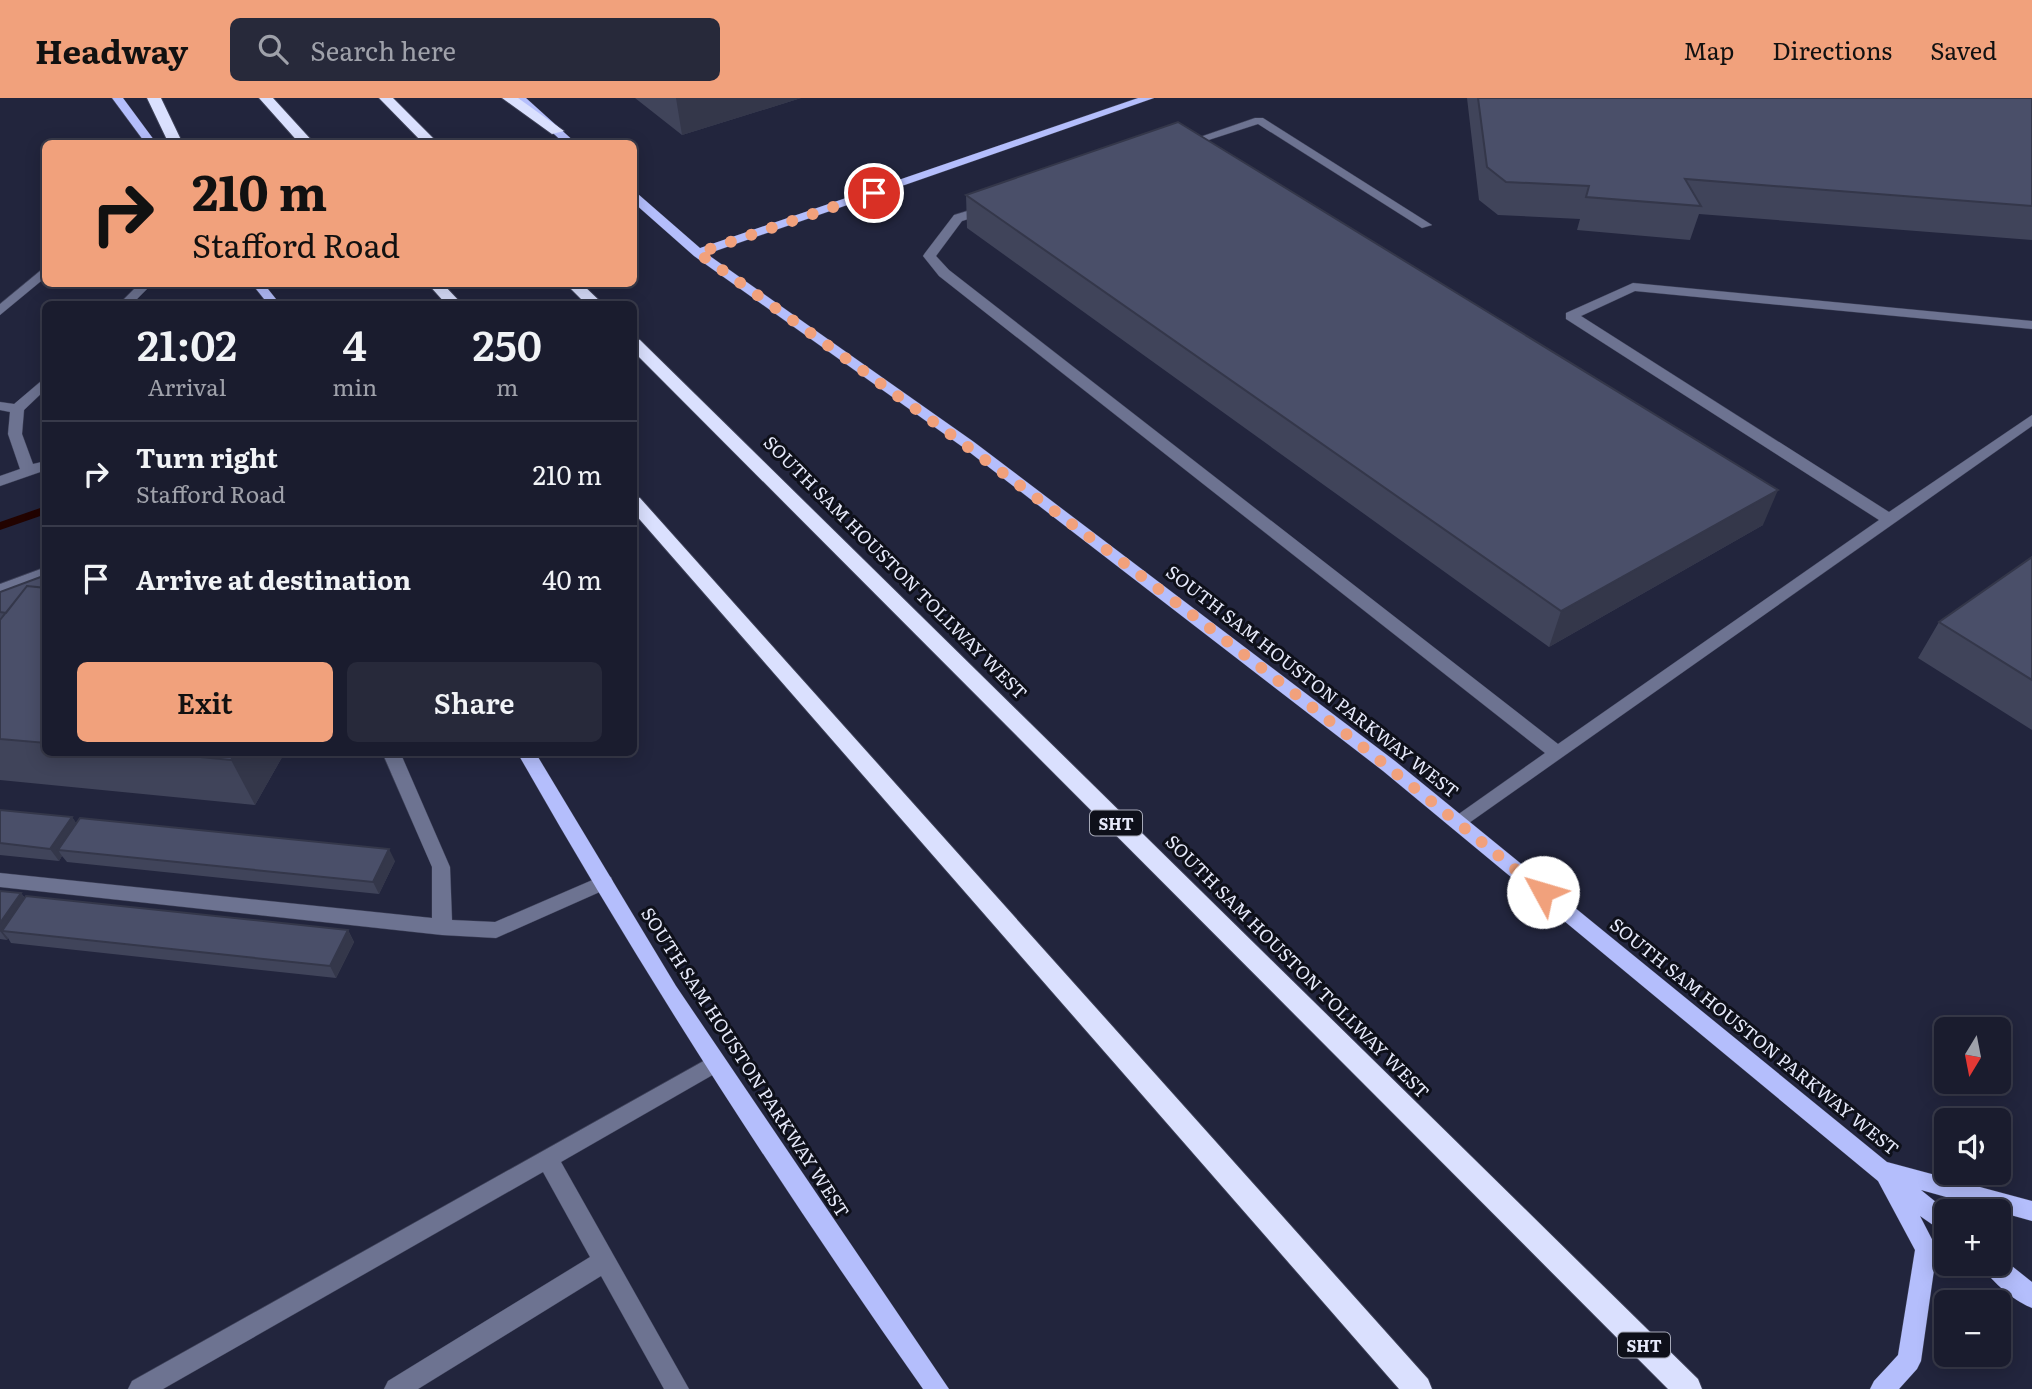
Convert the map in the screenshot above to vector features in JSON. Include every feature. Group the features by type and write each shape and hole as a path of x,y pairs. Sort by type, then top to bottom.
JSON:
{"highway":[{"path":"154,98 174,140"},
{"path":"267,98 304,140"},
{"path":"386,98 428,140"},
{"path":"509,98 557,131"},
{"path":"438,287 451,301"},
{"path":"576,287 591,301"},
{"name":"SOUTH SAM HOUSTON TOLLWAY WEST","path":"637,346 1688,1389"},
{"path":"637,505 1418,1389"}],"main road":[{"path":"117,98 149,140"},
{"path":"519,98 567,140"},
{"path":"698,253 1149,98"},
{"name":"SOUTH SAM HOUSTON PARKWAY WEST","path":"637,200 698,253 969,445 1459,822 1934,1214"},
{"path":"260,287 272,301"},
{"name":"SOUTH SAM HOUSTON PARKWAY WEST","path":"528,756 669,992 937,1389"},
{"path":"1882,1170 2032,1211"},
{"path":"1882,1170 1926,1249 1909,1361 1882,1389"},
{"path":"2007,1276 2032,1297"}],"street":[{"path":"1168,150 1259,120 1426,225"},
{"path":"1011,201 958,218 929,256 944,273 1557,753"},
{"path":"0,311 42,274"},
{"path":"128,301 143,287"},
{"path":"1889,519 1571,316 1633,287 2032,325"},
{"path":"28,471 15,434 17,408 42,385"},
{"path":"0,407 17,408"},
{"path":"1459,822 2032,419"},
{"path":"0,481 42,467"},
{"path":"0,590 42,574"},
{"path":"393,756 441,867 442,928"},
{"path":"0,880 442,928 496,930 604,883"},
{"path":"140,1389 716,1063"},
{"path":"547,1159 677,1389"},
{"path":"397,1389 605,1261"}],"building":[{"path":"1478,98 2032,98 2032,206 1685,179 1701,206 1586,197 1589,186 1506,182 1487,167"},
{"path":"1178,122 1778,490 1561,611 966,195"},
{"path":"2032,557 2032,680 1939,622"},
{"path":"42,576 42,588 27,586 6,613 0,612 0,592"},
{"path":"27,586 42,588 42,743 0,739 0,620"},
{"path":"190,756 234,756 231,760"},
{"path":"0,810 72,817 50,849 0,843"},
{"path":"80,818 389,849 373,882 58,850"},
{"path":"0,891 21,893 0,923"},
{"path":"26,896 348,930 330,966 2,931"}],"waterway":[{"path":"0,526 42,511"}],"route":[{"path":"874,193 698,253 969,445 1390,766 1543,892"}]}
